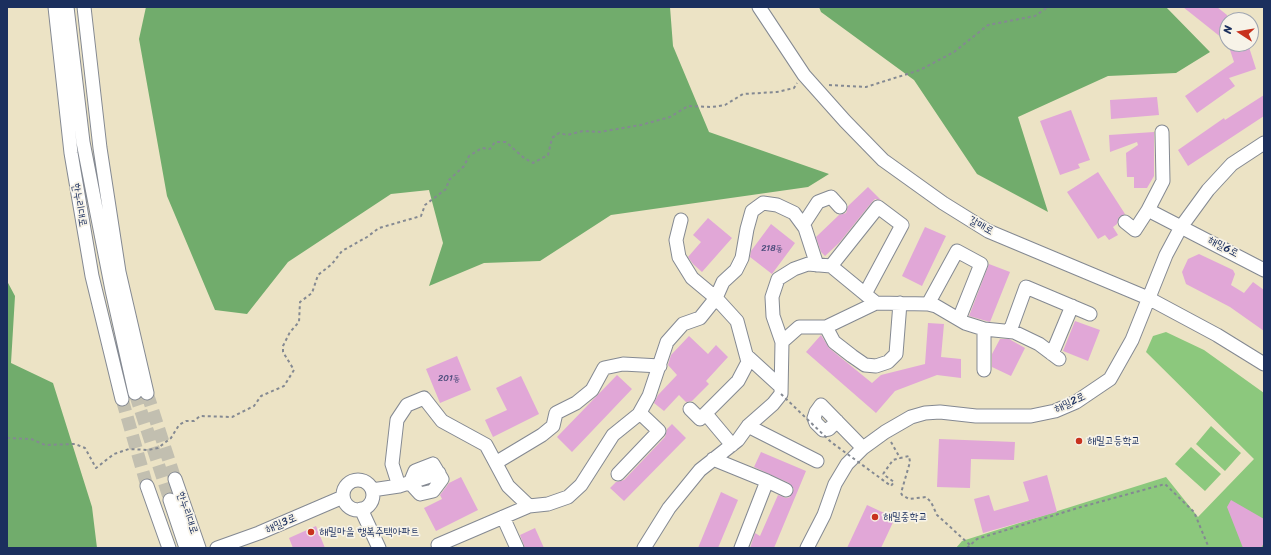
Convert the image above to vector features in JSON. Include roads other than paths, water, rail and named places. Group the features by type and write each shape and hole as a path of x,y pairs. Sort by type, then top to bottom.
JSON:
{"street":[{"name":"한누리대로","path":"55,7 73,169 92,276 122,399"},
{"path":"67,7 82,142 112,290 141,393 119,272 100,148 84,7"},
{"name":"갈매로","path":"759,7 804,75 845,122 883,160 943,203 988,231 1148,298 1217,335 1264,364"},
{"path":"1125,222 1135,230 1148,210 1163,181 1162,132"},
{"name":"해밀2로","path":"807,548 824,514 835,484 847,464 863,448 885,432 911,417 925,413 940,412 976,416 1031,416 1056,411 1076,402 1110,380 1132,340 1166,255 1181,227 1208,190 1232,164 1264,144"},
{"path":"803,225 818,202 831,197 840,206"},
{"path":"440,548 438,544 529,506 548,504 568,498 581,486 613,435 640,413 649,396 667,342 683,324 700,318 716,298 723,282 736,270 742,258 752,211 764,203 778,205 794,213 803,225 817,265"},
{"path":"831,266 878,208 902,225 865,294"},
{"name":"해밀6로","path":"1148,210 1210,240 1264,270"},
{"path":"681,220 676,240 679,257 692,278 716,298 737,321 748,362 738,381 700,419 690,409"},
{"path":"928,304 957,251 981,264 959,319"},
{"path":"646,547 669,508 700,470 738,440 748,426 773,404 781,391 782,342 773,316 772,297 778,279 794,269 808,264 831,266 876,303"},
{"path":"1010,331 1026,288 1090,314"},
{"path":"782,342 799,327 826,327 876,303 928,304 936,306 959,319 984,329 1014,332 1039,344 1056,356 1072,306"},
{"path":"826,327 834,342 865,365 876,366 888,362 896,354 900,303"},
{"path":"984,329 984,370"},
{"path":"746,355 781,391"},
{"path":"497,462 553,426 556,413 576,403 592,390 604,368 623,364 660,366"},
{"path":"404,484 392,464 397,420 407,405 424,398 442,421 486,445 497,462 508,486 529,506"},
{"path":"618,474 659,431 640,413"},
{"path":"706,414 732,445"},
{"path":"837,422 863,448"},
{"path":"748,426 817,461"},
{"path":"713,459 786,490"},
{"path":"372,490 404,484 439,473"},
{"name":"한누리대로","path":"175,479 199,548"},
{"path":"362,480 370,485 372,490 373,494 370,504 361,509 356,509 348,505 343,496 345,487 352,481 362,480"},
{"path":"741,548 768,482"},
{"path":"147,486 169,548"},
{"name":"해밀3로","path":"217,548 259,533 343,496"},
{"path":"170,500 186,548"},
{"path":"361,509 380,548"},
{"path":"503,517 517,548"}],"tunnel":[{"path":"135,393 170,500"},
{"path":"147,393 175,479"},
{"path":"122,399 147,486"}],"place":[{"name":"해밀고등학교","path":"1079,441"},
{"name":"해밀중학교","path":"875,517"},
{"name":"해밀마을 행복주택아파트","path":"311,532"}]}
